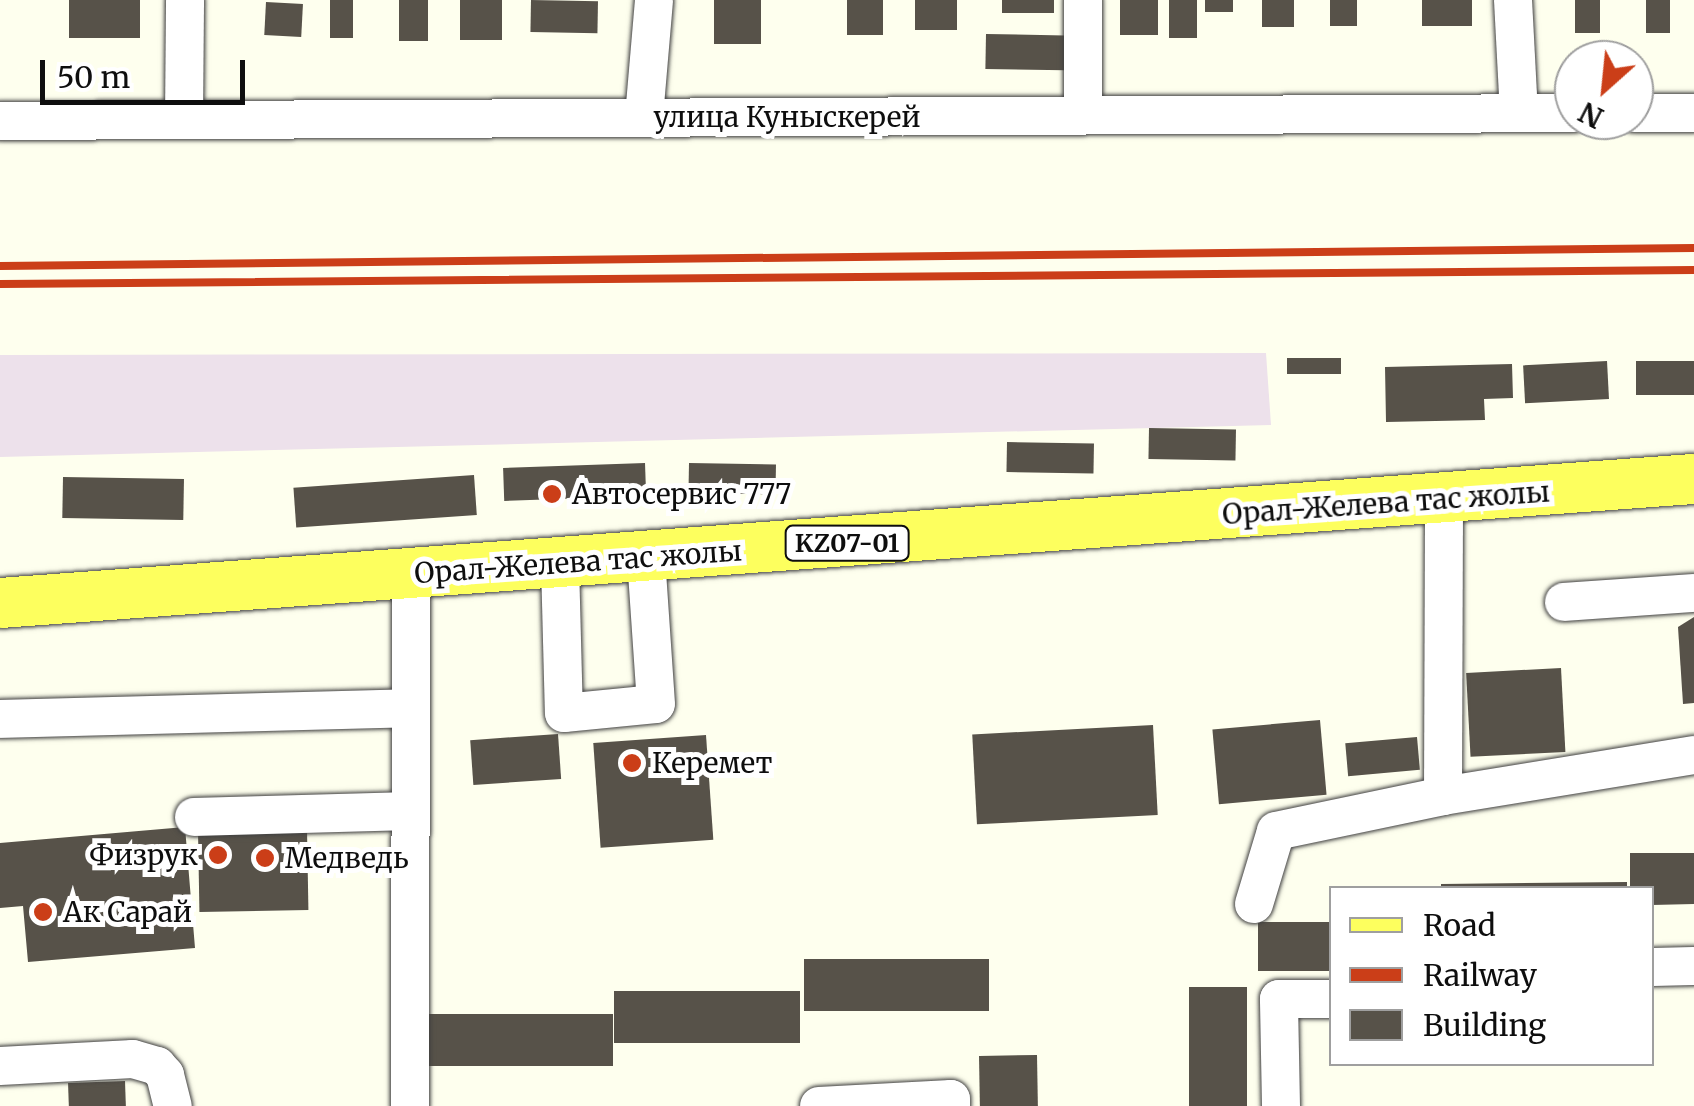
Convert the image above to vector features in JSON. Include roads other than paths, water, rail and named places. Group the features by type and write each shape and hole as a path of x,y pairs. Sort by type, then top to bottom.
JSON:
{"main road":[{"name":"Орал-Желева тас жолы","path":"0,603 1694,479"}],"street":[{"path":"184,119 185,0"},
{"path":"644,117 654,0"},
{"path":"1083,0 1083,116"},
{"path":"1513,0 1519,114"},
{"name":"улица Куныскерей","path":"0,120 1554,113"},
{"path":"1654,113 1694,113"},
{"path":"1443,796 1444,498"},
{"path":"560,564 564,713 656,704 646,558"},
{"path":"410,1106 411,574"},
{"path":"1564,602 1694,593"},
{"path":"0,719 409,708"},
{"path":"1254,904 1276,831 1443,796 1694,756"},
{"path":"194,817 410,811"},
{"path":"1654,966 1694,966"},
{"path":"1281,1106 1279,999 1329,999"},
{"path":"0,1066 133,1059 158,1066 165,1075 172,1106"},
{"path":"819,1106 950,1098 951,1106"}],"railway":[{"path":"0,266 1694,248"},
{"path":"0,284 1694,270"}],"place":[{"name":"Автосервис 777","path":"552,494"},
{"name":"Керемет","path":"632,763"},
{"name":"Физрук","path":"218,855"},
{"name":"Медведь","path":"265,858"},
{"name":"Ак Сарай","path":"43,912"}]}
